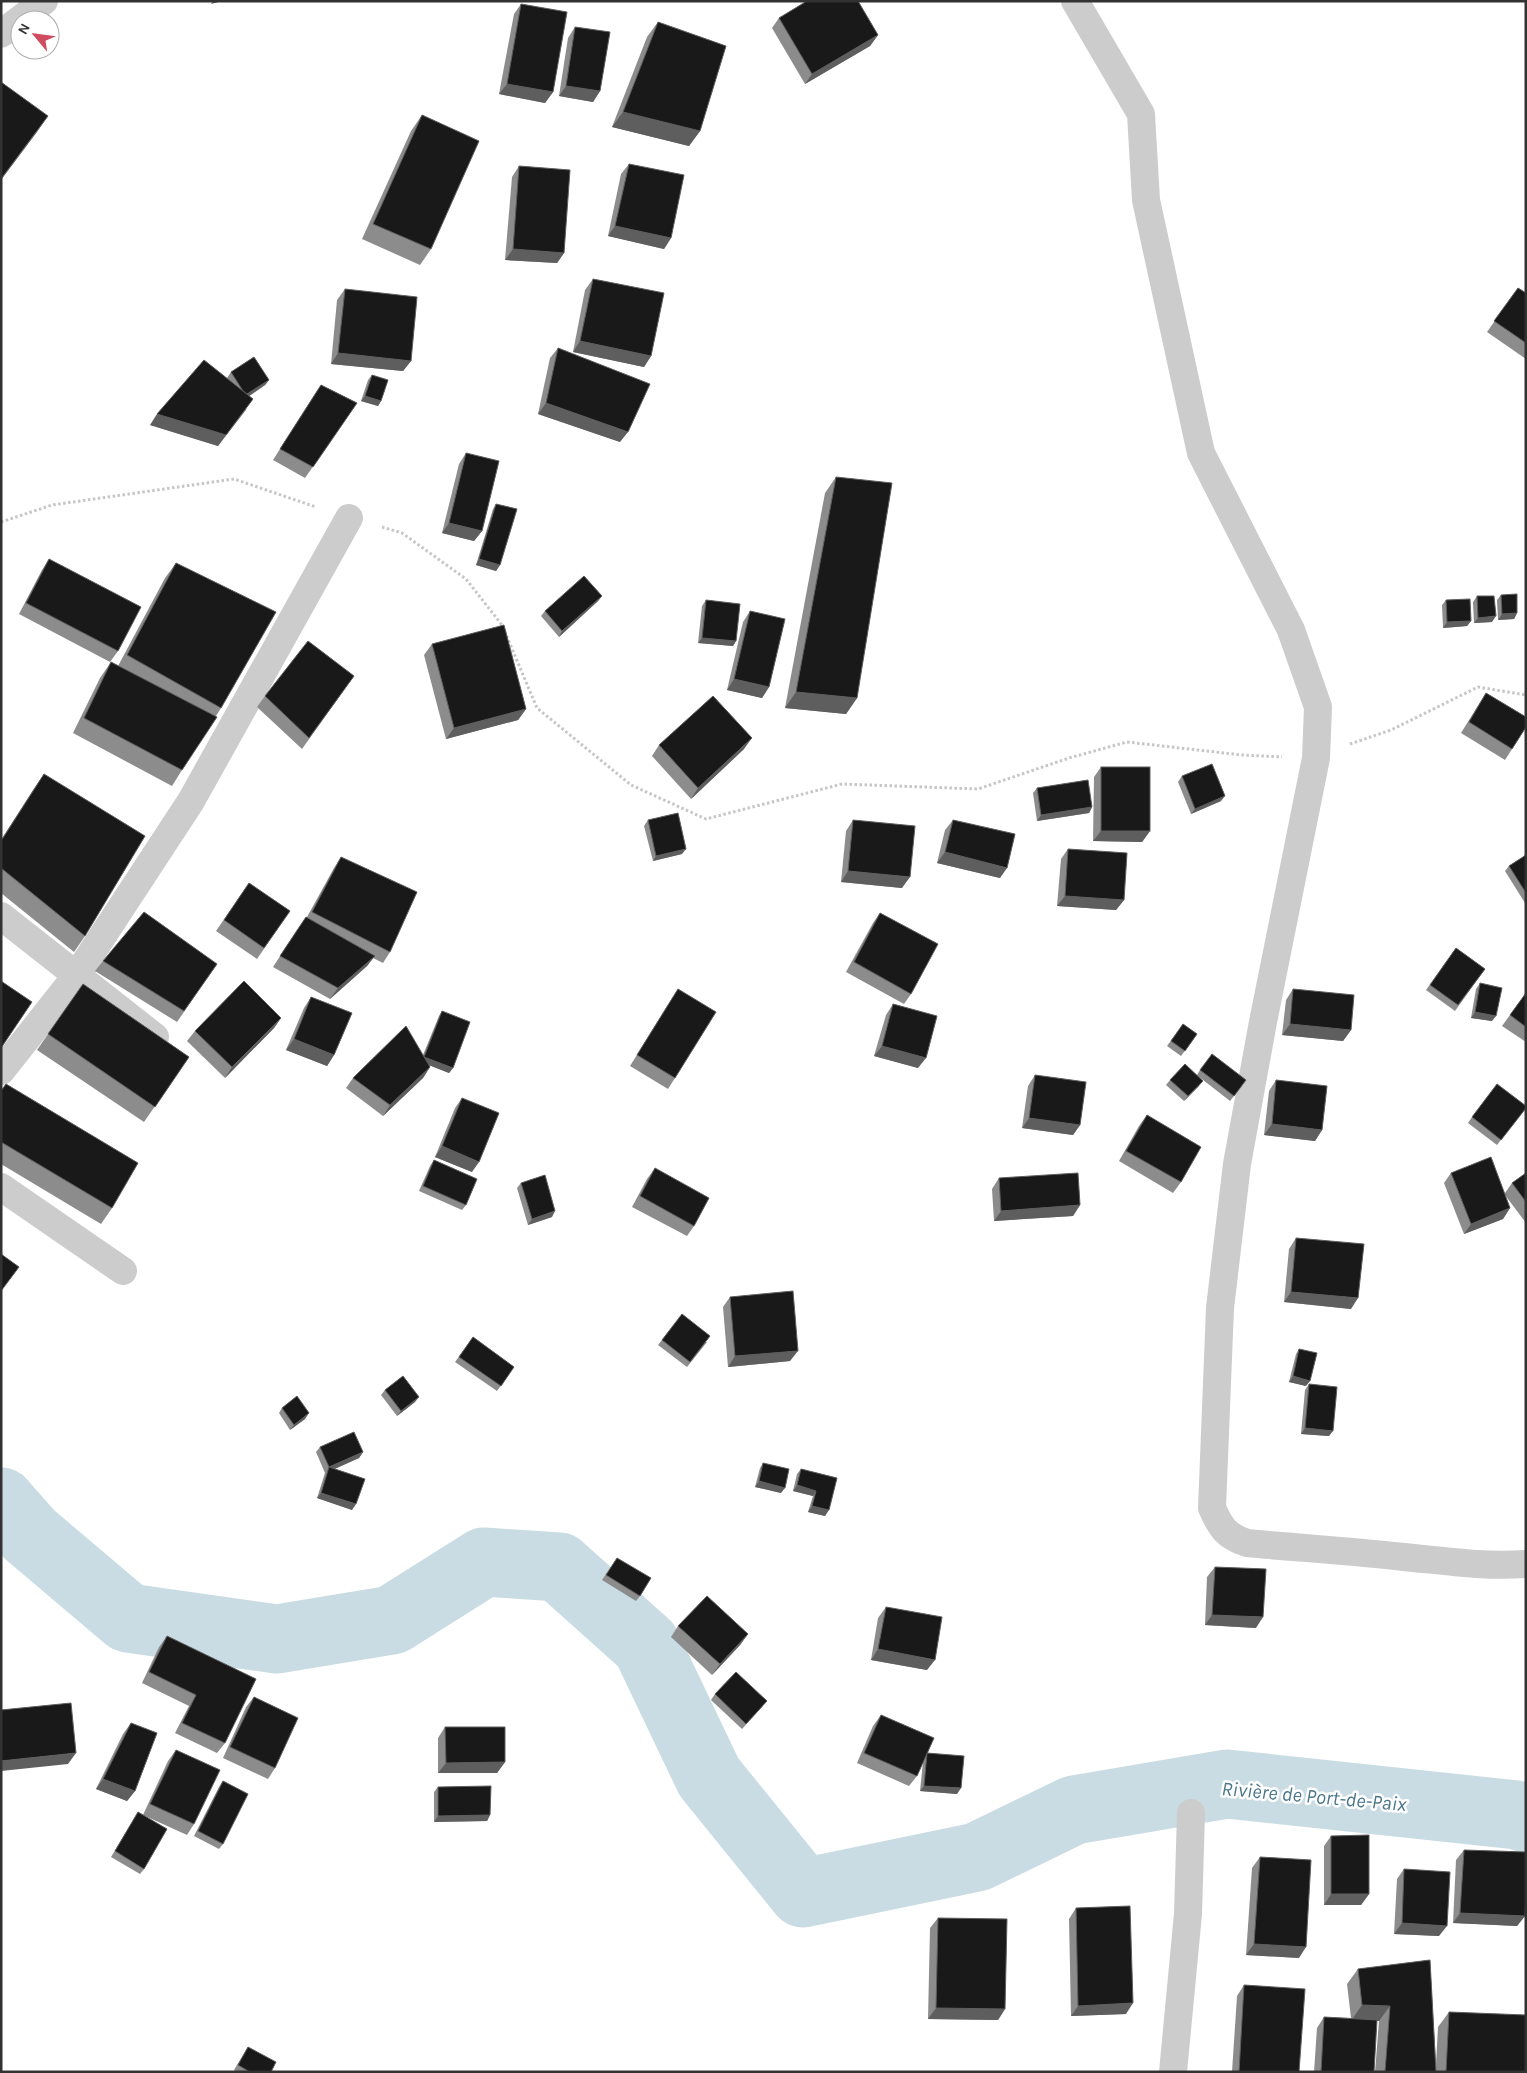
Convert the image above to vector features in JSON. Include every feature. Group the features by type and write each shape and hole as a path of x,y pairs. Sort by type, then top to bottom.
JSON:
{"street":[{"path":"1,34 44,1"},
{"path":"1075,1 1141,114 1146,200 1201,453 1291,630 1318,707 1316,758 1265,1012 1237,1164 1220,1308 1212,1508 1220,1526 1233,1538 1247,1543 1459,1564 1496,1566 1526,1564"},
{"path":"1,1071 77,975 191,801 349,518"},
{"path":"1,916 175,1053"},
{"path":"1,1187 122,1271"},
{"path":"1173,2072 1188,1914 1191,1813"}],"path":[{"path":"1,522 52,505 234,478 349,518 402,533 466,579 502,624 537,708 631,784 706,820 842,784 978,789 1068,758 1127,742 1242,755 1316,758 1348,744 1391,730 1478,687 1526,696"}],"building":[{"path":"807,1 858,1 878,35 812,74 779,18"},
{"path":"521,4 567,12 553,92 507,84"},
{"path":"658,22 726,46 700,131 623,112"},
{"path":"575,27 610,32 600,91 566,86"},
{"path":"1,82 48,116 1,179"},
{"path":"422,115 479,141 431,249 373,224"},
{"path":"629,164 684,175 671,238 615,226"},
{"path":"519,166 570,170 564,253 513,249"},
{"path":"593,279 664,293 651,356 580,341"},
{"path":"1518,288 1526,293 1526,343 1494,321"},
{"path":"345,289 417,297 411,361 338,353"},
{"path":"558,348 650,384 628,432 546,403"},
{"path":"254,357 269,380 247,394 231,372"},
{"path":"204,360 253,399 226,435 157,414"},
{"path":"372,375 388,380 381,401 365,396"},
{"path":"321,385 357,403 313,467 280,449"},
{"path":"466,453 499,461 482,531 449,523"},
{"path":"836,477 892,483 857,698 796,692"},
{"path":"496,504 517,509 500,565 479,559"},
{"path":"49,559 141,607 118,651 26,603"},
{"path":"176,563 276,612 221,708 127,655"},
{"path":"584,576 602,596 562,631 545,611"},
{"path":"1517,594 1517,613 1502,614 1501,595"},
{"path":"1477,596 1494,596 1496,616 1478,618"},
{"path":"1470,599 1471,621 1447,622 1446,600"},
{"path":"706,600 740,604 736,641 702,638"},
{"path":"750,611 785,619 769,687 734,679"},
{"path":"504,625 526,709 454,728 432,644"},
{"path":"308,641 354,676 309,738 265,696"},
{"path":"111,662 217,717 182,770 84,718"},
{"path":"1486,693 1526,717 1526,727 1512,749 1469,722"},
{"path":"713,696 752,738 698,788 659,745"},
{"path":"1212,764 1225,796 1195,809 1182,776"},
{"path":"1101,767 1150,767 1150,831 1101,831"},
{"path":"44,774 145,836 85,936 1,868 1,841"},
{"path":"1088,780 1092,807 1041,815 1037,788"},
{"path":"678,813 686,849 656,856 648,820"},
{"path":"853,820 915,826 910,877 848,871"},
{"path":"953,820 1015,834 1007,868 945,852"},
{"path":"1068,849 1127,853 1124,900 1065,896"},
{"path":"1526,855 1526,893 1509,866"},
{"path":"341,857 417,892 390,952 312,912"},
{"path":"249,883 290,911 264,948 224,920"},
{"path":"144,912 217,964 184,1011 103,961"},
{"path":"880,913 938,944 911,994 854,962"},
{"path":"306,917 375,956 338,988 280,956"},
{"path":"1456,948 1485,969 1458,1005 1430,985"},
{"path":"1,981 32,1002 1,1048"},
{"path":"244,981 281,1018 232,1067 195,1031"},
{"path":"1480,983 1502,988 1496,1016 1475,1012"},
{"path":"83,984 189,1057 155,1107 48,1034"},
{"path":"678,989 716,1012 675,1078 637,1055"},
{"path":"1293,989 1354,995 1351,1030 1290,1024"},
{"path":"1526,993 1526,1027 1510,1015"},
{"path":"311,997 352,1013 334,1055 294,1039"},
{"path":"893,1004 937,1016 926,1058 882,1046"},
{"path":"442,1011 470,1022 453,1068 424,1057"},
{"path":"1183,1024 1197,1034 1185,1051 1171,1041"},
{"path":"406,1026 430,1067 390,1105 353,1078"},
{"path":"1212,1054 1246,1080 1234,1096 1200,1070"},
{"path":"1185,1064 1203,1081 1188,1096 1170,1080"},
{"path":"1035,1075 1086,1082 1080,1125 1029,1118"},
{"path":"1276,1080 1327,1086 1322,1130 1272,1124"},
{"path":"6,1084 138,1163 112,1208 1,1142 1,1091"},
{"path":"1497,1084 1526,1106 1501,1140 1472,1117"},
{"path":"462,1098 499,1113 479,1162 442,1146"},
{"path":"1147,1115 1201,1147 1181,1182 1126,1151"},
{"path":"1491,1157 1510,1208 1471,1224 1451,1173"},
{"path":"434,1160 477,1179 466,1205 423,1186"},
{"path":"655,1168 709,1198 694,1226 640,1196"},
{"path":"1078,1173 1080,1205 1001,1211 999,1178"},
{"path":"1526,1173 1526,1202 1512,1183"},
{"path":"545,1175 555,1211 532,1219 521,1183"},
{"path":"1296,1238 1364,1244 1358,1298 1291,1292"},
{"path":"1,1254 19,1267 1,1291"},
{"path":"793,1291 798,1351 735,1356 730,1297"},
{"path":"682,1314 710,1336 690,1362 662,1340"},
{"path":"473,1337 514,1367 501,1386 459,1357"},
{"path":"1299,1349 1317,1353 1310,1381 1293,1376"},
{"path":"403,1376 419,1397 401,1411 385,1390"},
{"path":"1309,1384 1337,1387 1333,1431 1305,1428"},
{"path":"297,1396 309,1413 294,1425 282,1408"},
{"path":"354,1432 363,1452 329,1467 320,1447"},
{"path":"763,1463 789,1469 785,1488 759,1481"},
{"path":"329,1467 365,1479 356,1504 321,1493"},
{"path":"801,1469 837,1478 829,1510 812,1506 816,1491 797,1485"},
{"path":"617,1558 651,1578 640,1596 606,1575"},
{"path":"1215,1567 1266,1569 1263,1617 1212,1615"},
{"path":"707,1596 748,1634 720,1664 678,1626"},
{"path":"886,1607 942,1617 935,1660 878,1649"},
{"path":"167,1636 256,1679 225,1743 182,1723 196,1695 149,1672"},
{"path":"736,1672 767,1701 746,1724 715,1694"},
{"path":"254,1697 298,1718 275,1768 230,1747"},
{"path":"71,1703 76,1753 1,1761 1,1710"},
{"path":"881,1715 934,1738 917,1776 864,1753"},
{"path":"131,1723 157,1733 135,1791 103,1779"},
{"path":"445,1727 505,1727 505,1762 446,1763"},
{"path":"176,1750 220,1770 194,1824 150,1804"},
{"path":"927,1753 964,1756 961,1788 924,1786"},
{"path":"223,1781 248,1794 223,1844 198,1831"},
{"path":"491,1786 490,1815 438,1816 438,1787"},
{"path":"138,1812 167,1829 144,1869 115,1851"},
{"path":"1369,1835 1369,1894 1331,1894 1331,1836"},
{"path":"1464,1850 1526,1852 1525,1916 1460,1913"},
{"path":"1260,1857 1311,1860 1306,1947 1254,1944"},
{"path":"1404,1869 1450,1872 1447,1926 1402,1923"},
{"path":"1130,1906 1133,2003 1078,2006 1076,1908"},
{"path":"938,1918 1007,1919 1005,2009 936,2008"},
{"path":"1430,1960 1436,2072 1385,2072 1390,2006 1362,2005 1358,1969"},
{"path":"1244,1985 1305,1989 1299,2072 1239,2072"},
{"path":"1449,2012 1526,2015 1526,2072 1446,2072"},
{"path":"1324,2017 1377,2020 1374,2072 1321,2072"},
{"path":"248,2047 276,2062 271,2072 250,2072 238,2065"}],"waterway":[{"name":"Rivière de Port-de-Paix","path":"1,1502 30,1535 128,1618 277,1639 392,1620 484,1562 559,1567 646,1645 709,1777 803,1893 977,1857 1074,1810 1227,1784 1517,1815 1526,1818"}]}
